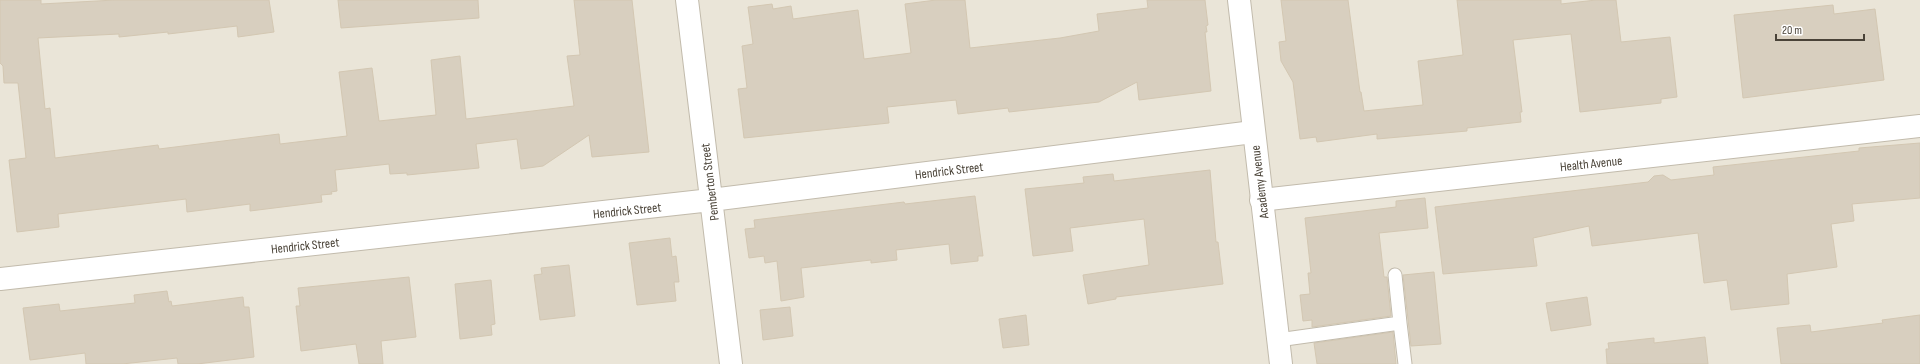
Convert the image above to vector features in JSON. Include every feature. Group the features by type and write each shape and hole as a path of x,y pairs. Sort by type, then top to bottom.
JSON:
{"street":[{"name":"Pemberton Street","path":"687,0 731,364"},
{"name":"Academy Avenue","path":"1239,0 1253,132 1281,364"},
{"name":"Health Avenue","path":"1261,200 1920,126"},
{"name":"Hendrick Street","path":"0,279 711,200 1253,132"}],"lane":[{"path":"1394,275 1405,364"},
{"path":"1278,340 1400,323"}],"shaded area":[{"path":"0,0 1920,0 1920,364 0,364"}],"building":[{"path":"0,0 41,0 41,4 115,0 269,0 274,32 238,37 237,26 168,34 168,32 119,37 119,34 38,38 45,109 50,108 55,158 158,145 159,149 279,134 280,144 347,136 339,72 372,68 379,121 436,115 431,60 460,56 466,119 574,106 567,56 580,55 574,0 632,0 649,152 592,157 589,135 543,166 521,169 517,139 476,144 479,168 407,175 407,173 390,174 389,164 335,170 337,191 331,192 332,194 321,195 322,202 250,211 250,204 187,212 186,199 58,214 59,227 17,232 9,160 26,158 18,83 4,83 3,66 0,63"},
{"path":"338,0 478,0 479,18 341,28"},
{"path":"936,0 965,0 970,48 1060,38 1099,31 1097,14 1148,8 1147,0 1205,0 1208,25 1206,26 1207,32 1205,32 1211,91 1139,100 1137,82 1099,102 1009,112 1008,108 958,114 956,100 887,107 889,123 744,138 738,89 747,88 742,46 753,44 748,7 772,4 773,9 791,6 793,19 858,10 864,59 911,53 905,4"},
{"path":"1281,0 1348,0 1360,92 1364,111 1423,105 1418,61 1463,55 1457,0 1561,0 1561,4 1596,0 1616,0 1621,42 1670,37 1677,97 1661,99 1661,103 1580,112 1571,34 1513,40 1522,112 1520,112 1521,122 1467,128 1467,131 1377,139 1377,134 1317,142 1316,137 1300,139 1293,82 1281,61 1279,42 1286,41"},
{"path":"1833,5 1834,14 1875,9 1884,80 1743,98 1734,15"},
{"path":"1920,143 1920,198 1852,204 1854,221 1831,224 1837,267 1787,274 1789,304 1731,310 1727,280 1704,283 1698,233 1592,246 1589,226 1533,238 1537,266 1443,274 1435,207 1648,182 1654,176 1663,175 1671,180 1714,175 1713,167 1859,151 1859,148"},
{"path":"1210,170 1216,242 1218,242 1223,284 1116,297 1116,299 1088,304 1083,275 1149,265 1144,219 1070,228 1073,251 1033,256 1025,189 1084,183 1083,177 1113,174 1114,181"},
{"path":"975,196 983,256 978,256 978,261 951,264 949,244 896,250 897,260 871,263 871,260 801,268 804,297 781,301 777,261 765,263 764,256 749,258 745,229 755,228 754,220 904,202 905,204"},
{"path":"1425,198 1428,228 1379,233 1384,277 1387,277 1391,316 1312,327 1312,320 1303,321 1300,295 1310,294 1308,273 1311,273 1305,218 1396,207 1396,201"},
{"path":"670,238 672,257 676,256 679,282 674,282 676,301 637,305 629,243"},
{"path":"569,265 575,316 540,320 534,275 542,274 541,268"},
{"path":"1434,272 1441,344 1411,346 1403,275"},
{"path":"409,277 416,337 381,341 383,364 359,364 356,344 301,351 296,306 300,306 298,288"},
{"path":"491,280 495,324 491,325 492,335 460,339 455,284"},
{"path":"167,291 169,302 171,301 172,306 243,297 244,307 249,307 254,357 197,364 178,364 177,358 122,364 86,364 85,353 30,360 23,308 59,304 60,311 135,303 134,295"},
{"path":"1587,297 1591,325 1551,331 1546,303"},
{"path":"790,307 793,336 763,340 760,310"},
{"path":"1026,315 1029,345 1003,348 999,319"},
{"path":"1920,315 1920,364 1781,364 1777,328 1810,325 1811,332 1883,323 1882,320"},
{"path":"1393,332 1396,364 1317,364 1314,343"},
{"path":"1705,337 1708,364 1607,364 1606,349 1609,349 1608,343 1654,338 1654,343"}]}
